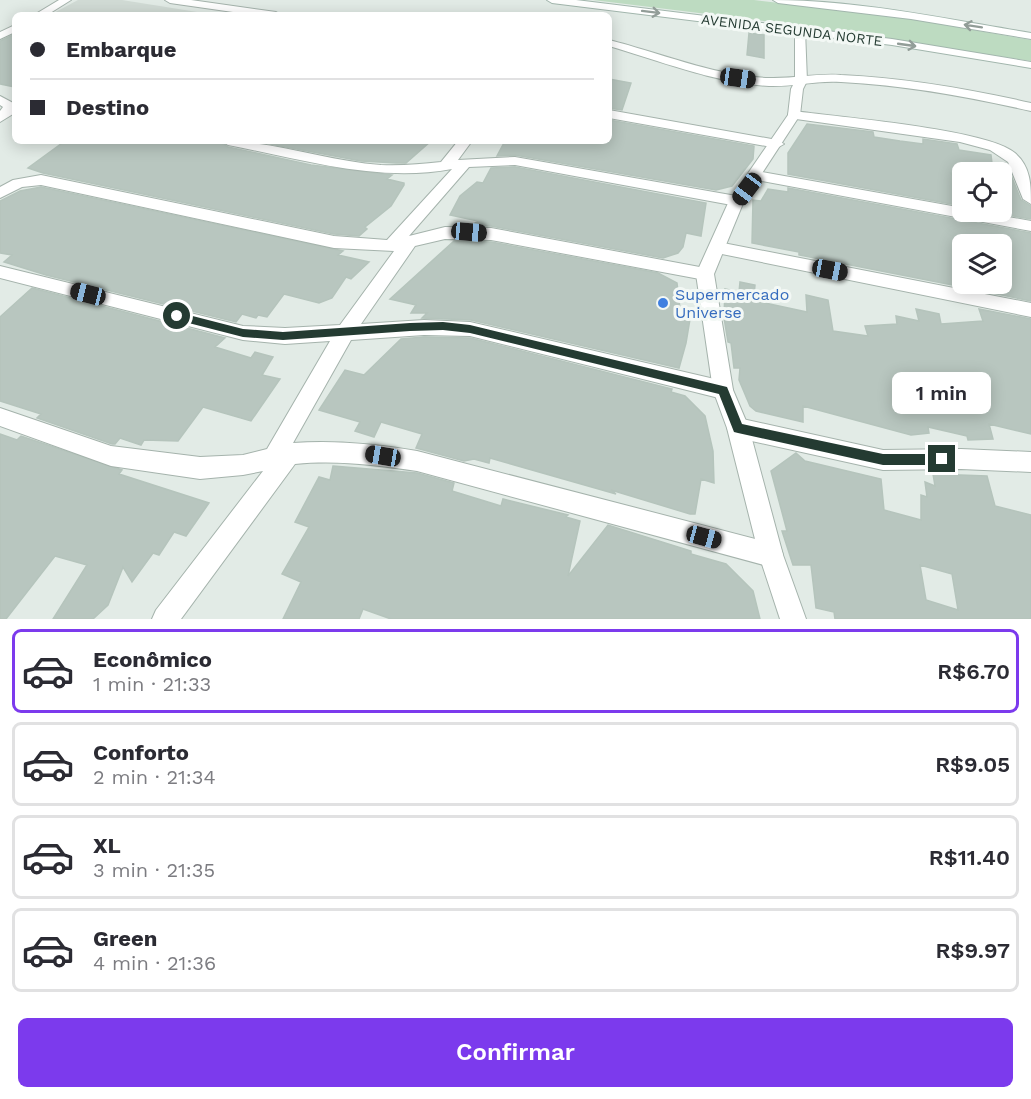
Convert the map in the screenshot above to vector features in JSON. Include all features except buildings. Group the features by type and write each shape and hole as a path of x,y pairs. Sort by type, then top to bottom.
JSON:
{"street":[{"path":"44,12 66,0"},
{"path":"170,0 233,12"},
{"name":"AVENIDA SEGUNDA NORTE","path":"552,0 800,30 946,50 1031,65"},
{"name":"AVENIDA SEGUNDA NORTE","path":"778,0 910,16 1031,36"},
{"path":"793,619 771,555 738,428 723,390 705,274 737,201 756,176 794,115 797,89 801,81 800,30"},
{"path":"612,44 738,78 769,82 839,78 883,82 991,98 1031,107"},
{"path":"0,100 10,106 0,118"},
{"path":"612,115 777,144"},
{"path":"794,115 960,138 984,144 1014,159 1031,199"},
{"path":"244,144 379,169 408,170 465,163 515,161 737,201"},
{"path":"446,166 463,144"},
{"path":"165,619 282,456 346,331 399,245 465,163"},
{"path":"756,176 1031,226"},
{"path":"0,193 18,183 41,180 334,242 399,245 445,233 491,234 705,274"},
{"path":"718,248 1031,310"},
{"path":"0,272 243,333 283,336 443,326 470,329 723,390"},
{"path":"0,417 111,456 200,468 243,465 282,456 328,450 417,461 771,555"},
{"path":"738,428 883,460 961,459 1031,462"}],"shaded area":[{"path":"78,0 122,0 197,12 56,12"}],"green space":[{"path":"593,0 754,0 899,17 1031,40 1031,61 772,22"}],"place":[{"name":"Supermercado Universe","path":"663,303"}],"route":[{"path":"177,316 243,333 283,336 410,327 443,326 470,329 723,390 738,428 883,460 942,459"}]}
